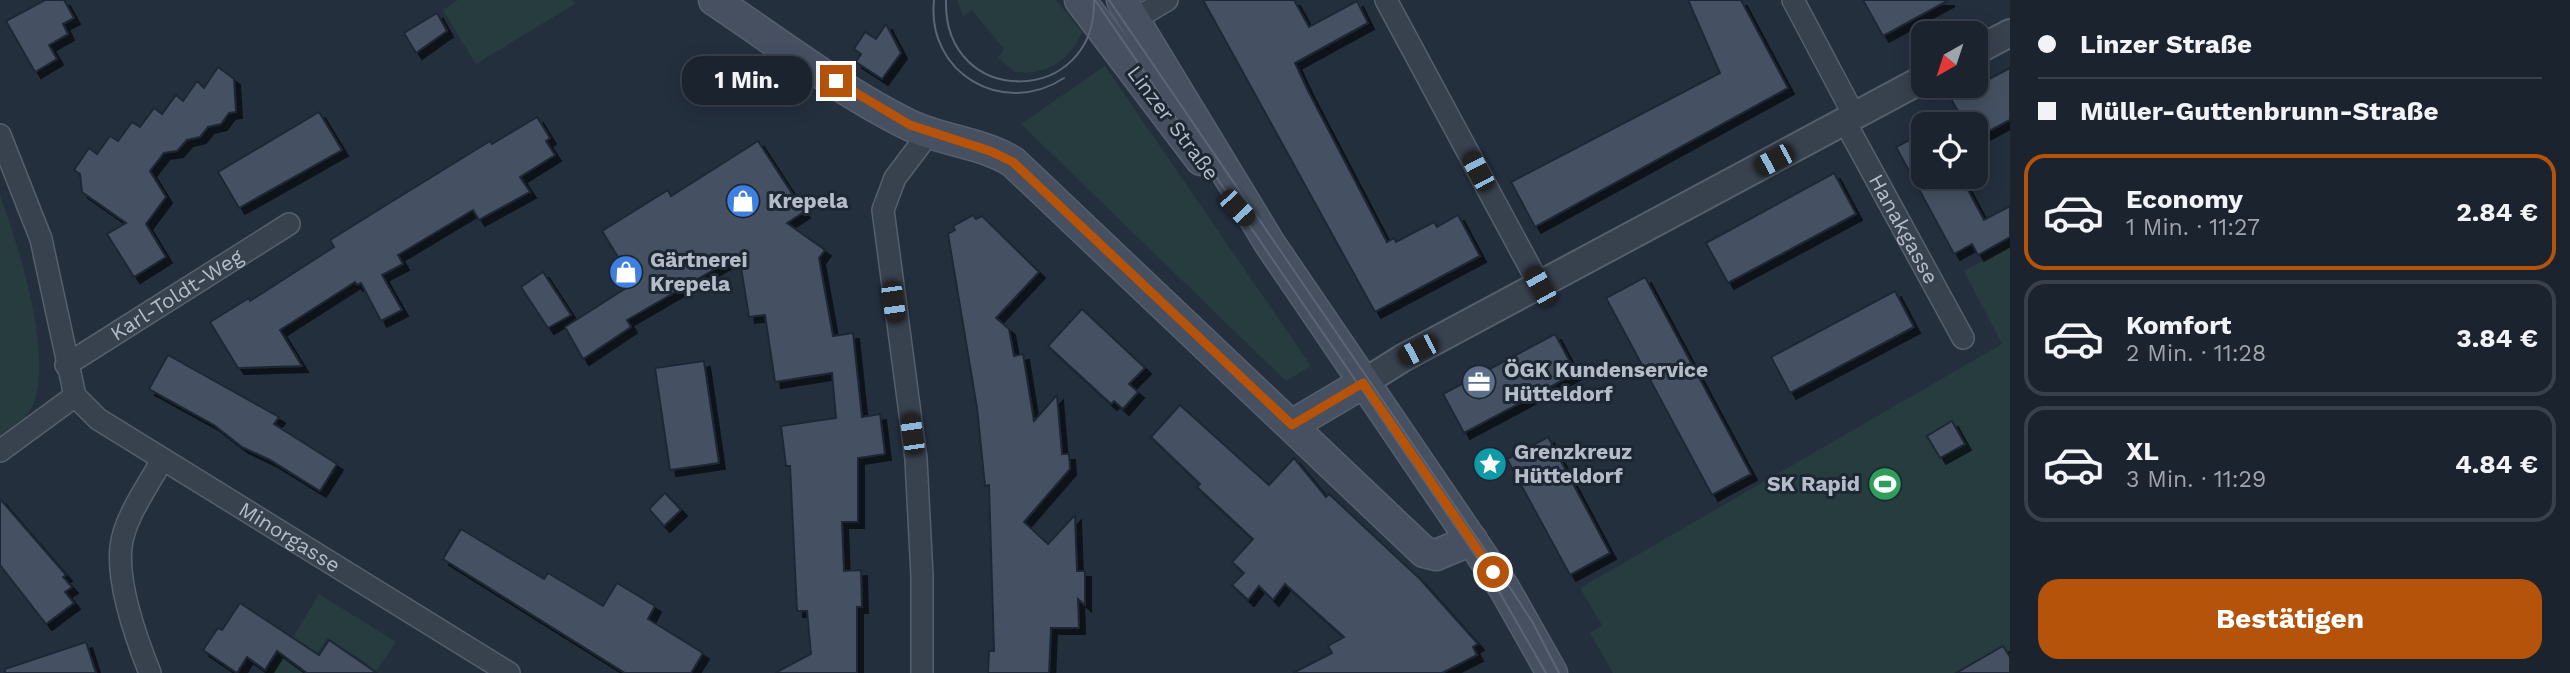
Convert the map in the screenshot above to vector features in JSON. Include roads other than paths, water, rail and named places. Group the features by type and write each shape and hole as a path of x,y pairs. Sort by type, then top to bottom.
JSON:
{"main road":[{"path":"714,0 860,97 929,133 990,151 1013,162 1428,554 1441,554 1472,540"},
{"name":"Linzer Straße","path":"1080,0 1237,208 1270,244"},
{"name":"Linzer Straße","path":"1128,10 1270,244 1472,540 1533,636 1552,673"},
{"path":"1292,425 1363,383"}],"street":[{"name":"Linzer Straße","path":"1128,10 1167,0"},
{"path":"1386,0 1540,286"},
{"name":"Hanakgasse","path":"1793,0 1850,120 1963,338"},
{"path":"1988,45 2010,33"},
{"path":"1363,383 1911,86"},
{"path":"922,673 922,576 916,459 883,210 895,178 929,133"},
{"path":"0,135 41,239 66,365 75,396 0,451"},
{"name":"Karl-Toldt-Weg","path":"66,365 289,224"},
{"name":"Minorgasse","path":"75,396 98,419 162,460 509,673"},
{"path":"150,673 122,581 121,546 130,519 162,460"}],"tram line":[{"path":"934,0 935,26 942,49 956,67 973,81 994,90 1017,93 1041,89 1064,78"},
{"path":"946,0 952,36 968,61 992,77 1020,81 1048,76 1072,61 1088,35 1094,0"},
{"path":"1095,0 1493,581 1546,673"},
{"path":"1109,0 1496,566 1533,623 1559,673"}],"place":[{"name":"Krepela","path":"743,201"},
{"name":"Gärtnerei Krepela","path":"626,272"},
{"name":"ÖGK Kundenservice Hütteldorf","path":"1479,382"},
{"name":"Grenzkreuz Hütteldorf","path":"1490,464"},
{"name":"SK Rapid","path":"1885,484"}]}
